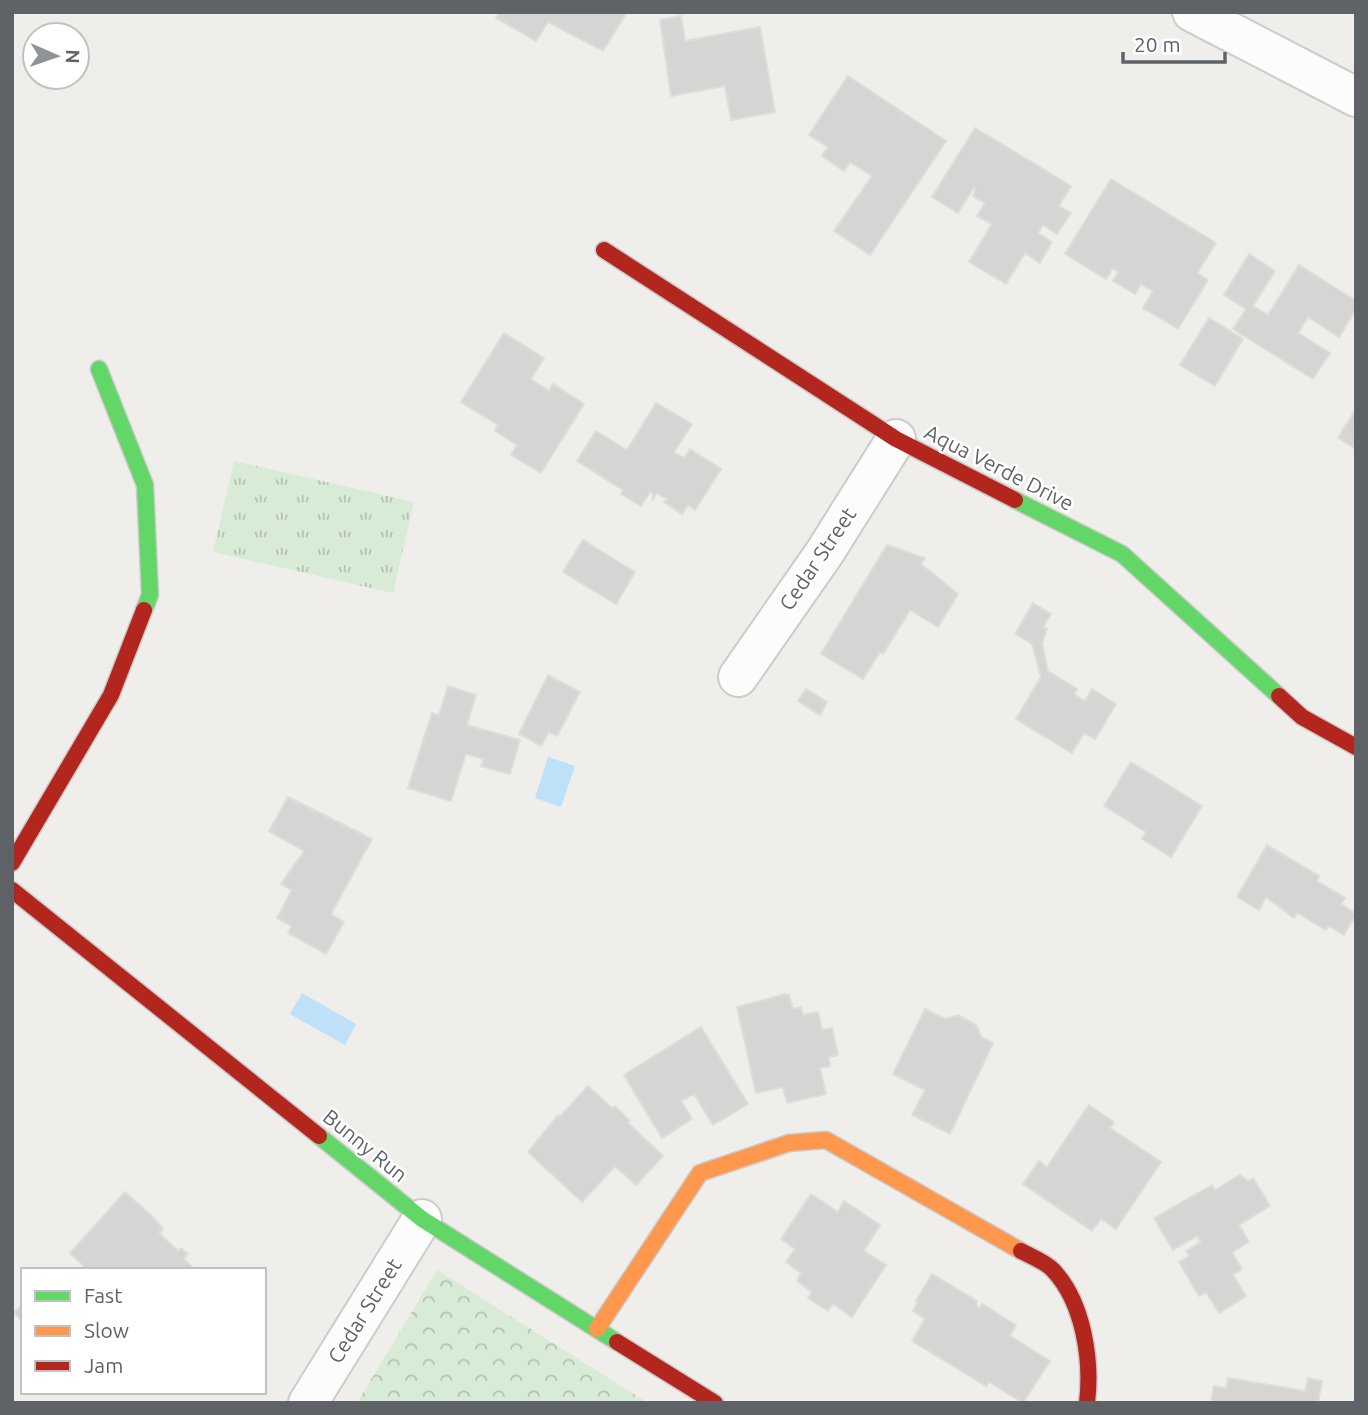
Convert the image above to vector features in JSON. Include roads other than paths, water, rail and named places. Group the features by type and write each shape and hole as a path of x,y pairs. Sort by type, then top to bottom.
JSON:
{"street":[{"path":"1192,12 1356,97"},
{"name":"Aqua Verde Drive","path":"604,250 896,439 1122,554 1302,717 1356,747"},
{"path":"12,863 111,695 150,595 145,485 99,369"},
{"name":"Cedar Street","path":"738,677 825,552 896,439"},
{"name":"Bunny Run","path":"12,890 422,1219 715,1403"},
{"path":"597,1329 700,1173 789,1143 826,1140 1053,1269 1080,1315 1090,1376 1087,1403"},
{"name":"Cedar Street","path":"307,1403 422,1219"}],"water":[{"path":"548,757 575,766 561,807 535,798"},
{"path":"302,993 356,1024 345,1045 290,1014"}]}
